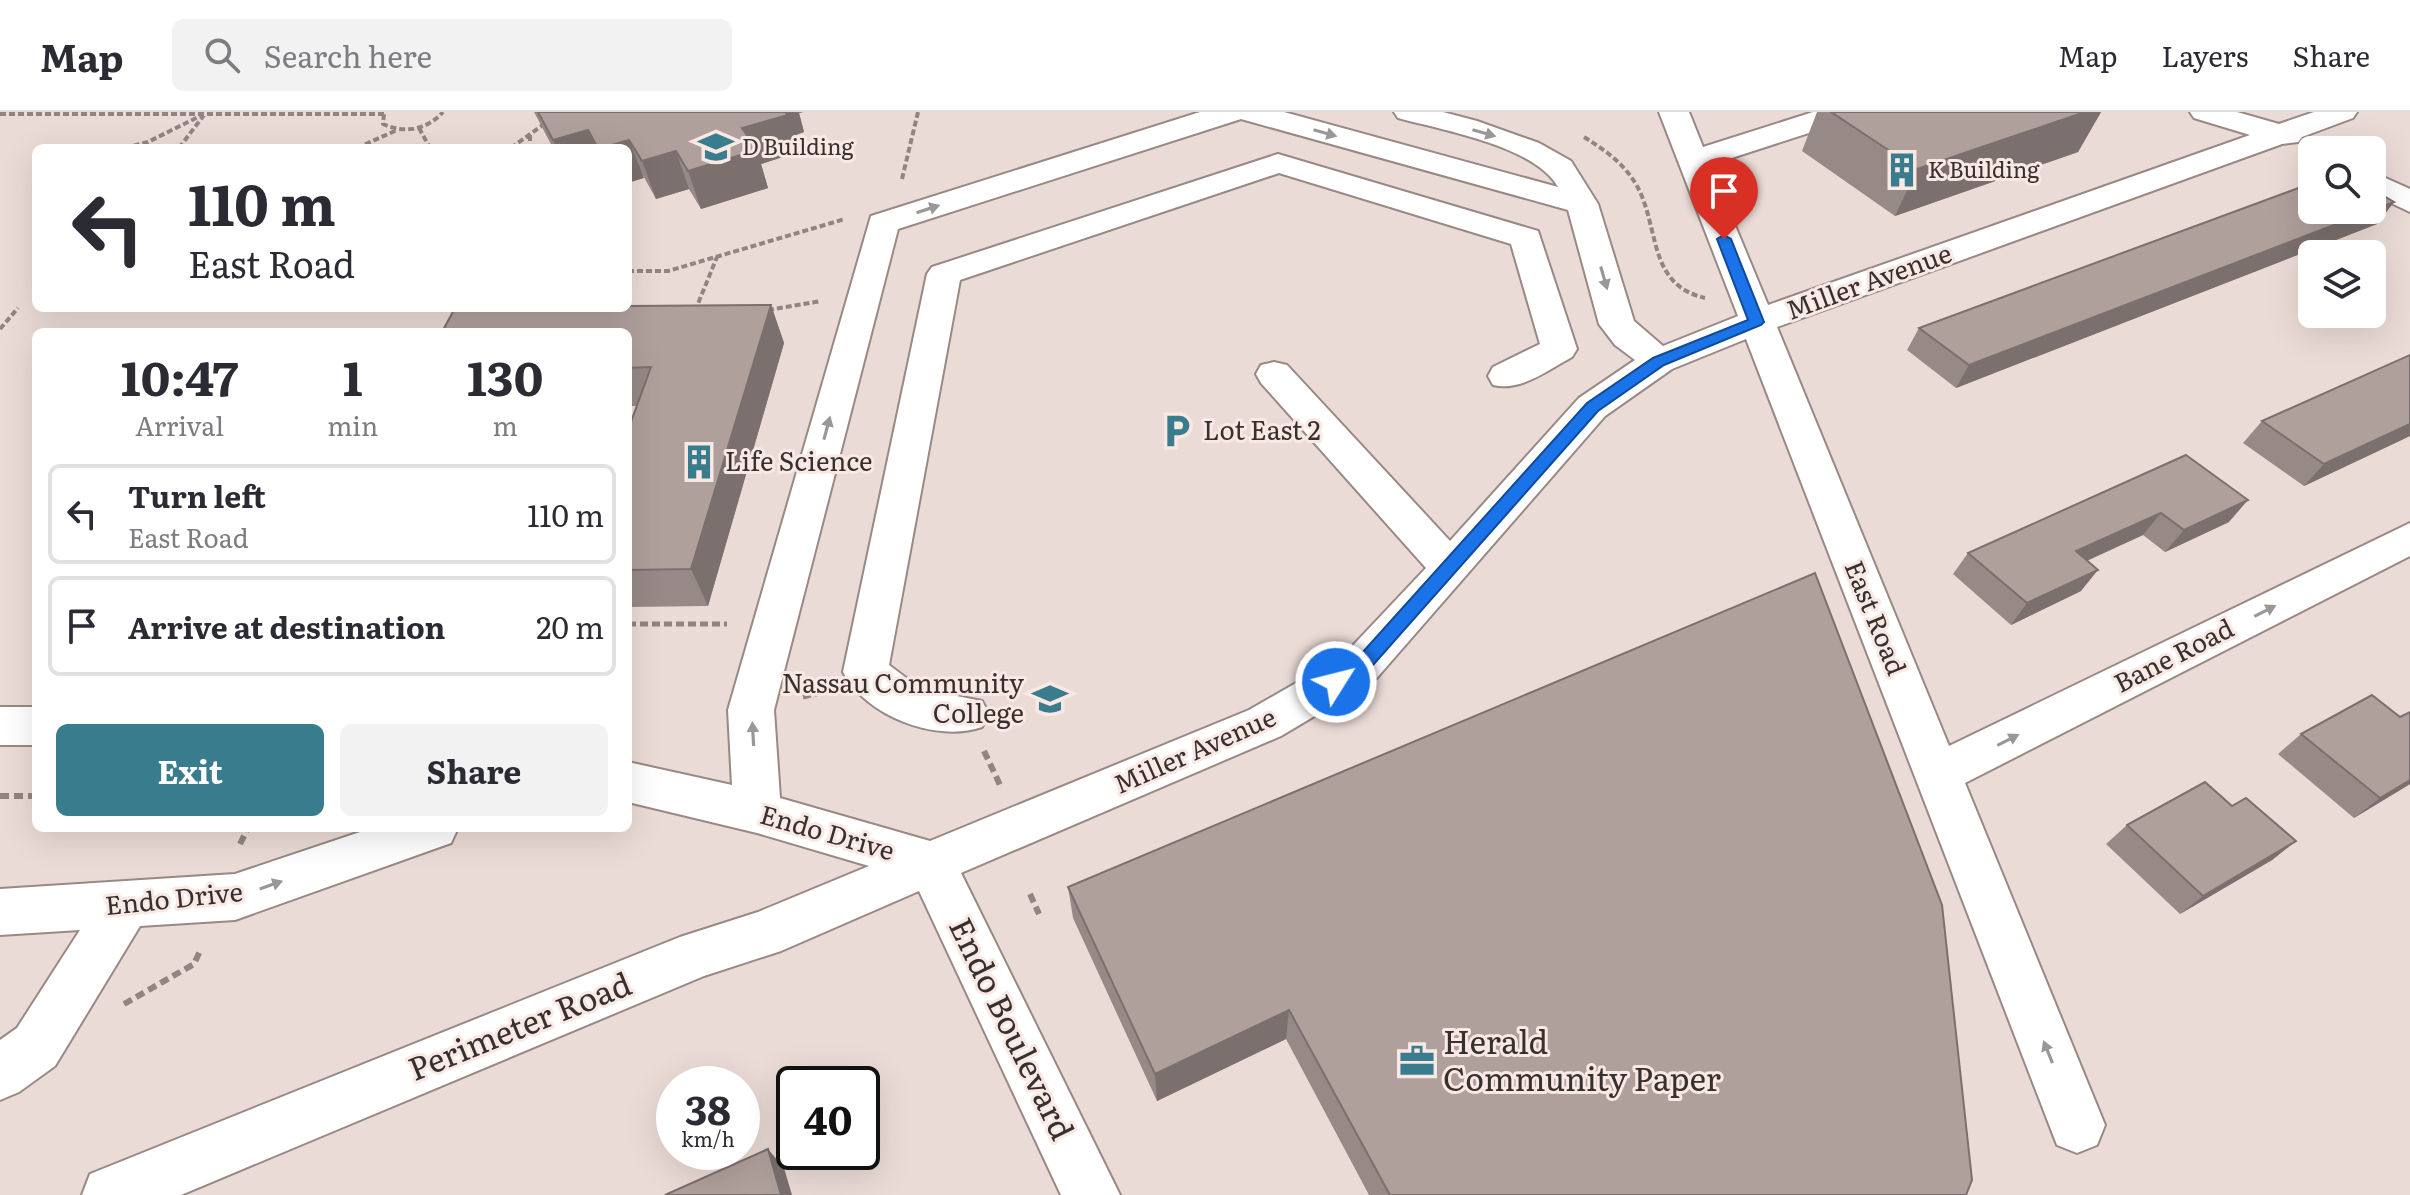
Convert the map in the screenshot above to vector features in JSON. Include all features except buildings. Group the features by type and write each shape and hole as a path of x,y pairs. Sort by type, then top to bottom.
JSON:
{"street":[{"path":"757,812 751,710 883,223 1231,112"},
{"path":"1250,112 1582,204"},
{"path":"1409,112 1502,138 1560,169 1582,204 1617,324 1628,337 1659,361"},
{"name":"East Road","path":"1674,112 2077,1125"},
{"path":"1693,160 1844,112"},
{"path":"2205,112 2282,133 2298,142"},
{"name":"Miller Avenue","path":"931,863 1265,723 1359,668 1592,407 1659,361 1756,322 2342,112"},
{"path":"966,714 910,706 865,672 944,274 1278,163 1526,238 1559,349 1506,376"},
{"path":"2386,189 2410,202"},
{"path":"1274,374 1451,568"},
{"name":"Bane Road","path":"1938,774 2410,538"},
{"path":"0,726 32,726"},
{"name":"Endo Drive","path":"632,783 757,812 931,863"},
{"name":"Endo Drive","path":"0,912 235,897 422,832"},
{"name":"Perimeter Road","path":"111,1195 698,954 763,934 931,863"},
{"name":"Endo Boulevard","path":"931,863 1091,1195"},
{"path":"0,1073 36,1047 124,906"}],"path":[{"path":"366,144 397,130 419,128 438,119 443,112"},
{"path":"900,188 918,112"},
{"path":"0,114 385,113 383,124 397,130"},
{"path":"140,144 205,114"},
{"path":"182,144 205,114"},
{"path":"516,144 551,119"},
{"path":"419,128 428,144"},
{"path":"530,134 530,144"},
{"path":"632,271 668,271 847,218"},
{"path":"690,323 717,256"},
{"path":"762,311 834,299"},
{"path":"0,329 18,308"},
{"path":"632,624 730,624"},
{"path":"796,699 837,689"},
{"path":"0,796 32,796"},
{"path":"1030,894 1039,914"},
{"path":"194,964 200,951"}],"place":[{"name":"D Building","path":"716,147"},
{"name":"K Building","path":"1902,170"},
{"name":"Lot East 2","path":"1177,431"},
{"name":"Life Science","path":"699,462"},
{"name":"Nassau Community College","path":"1050,699"},
{"name":"Herald Community Paper","path":"1417,1061"}],"route":[{"path":"1336,682 1359,668 1592,407 1659,361 1756,322 1724,239"}]}
